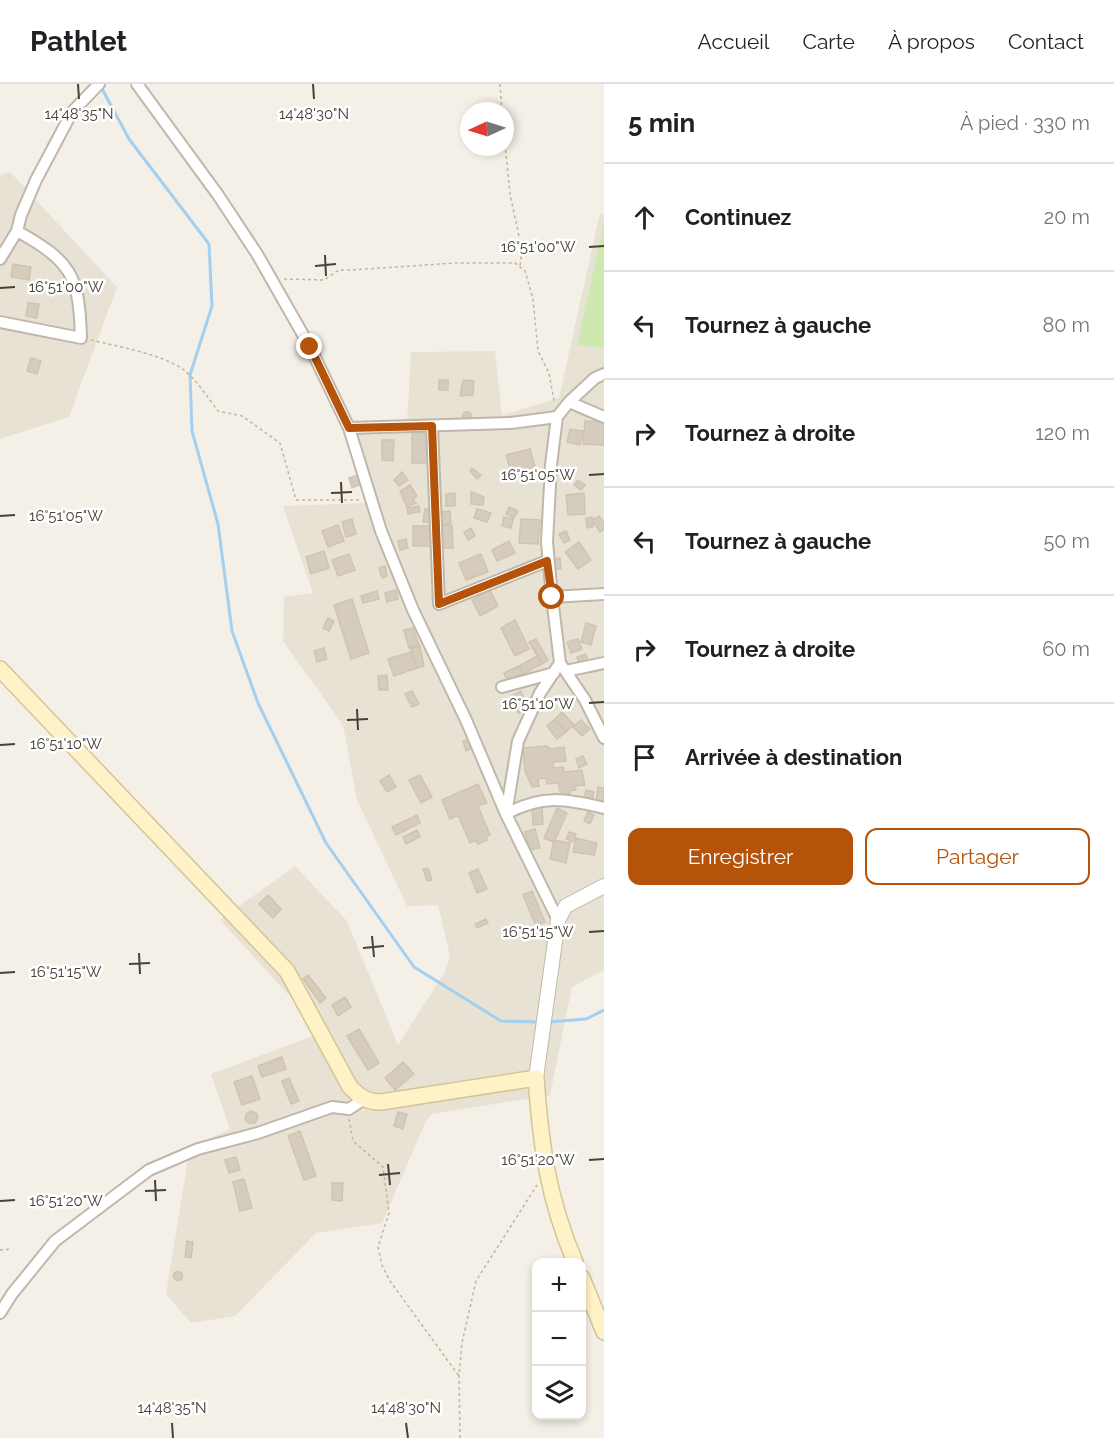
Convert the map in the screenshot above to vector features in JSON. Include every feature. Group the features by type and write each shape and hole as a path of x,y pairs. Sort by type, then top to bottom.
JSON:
{"main road":[{"path":"0,669 287,971 350,1086 364,1099 372,1102 395,1100 536,1078 545,1172 558,1220 573,1258"},
{"path":"586,1288 604,1332"}],"street":[{"path":"0,259 17,231 21,214 32,189 72,112 99,84"},
{"path":"137,84 218,195 271,279 310,347 349,428 381,531 413,610 466,720 506,814 558,920"},
{"path":"0,322 81,338 80,301 69,270 47,248 17,231"},
{"path":"603,733 560,669 547,561 551,465 557,417 569,402 595,378 604,374"},
{"path":"569,402 604,417"},
{"path":"349,428 511,423 557,417"},
{"path":"432,426 439,604 547,561"},
{"path":"552,597 604,594"},
{"path":"502,687 560,669 604,663"},
{"path":"506,814 518,741 540,693 560,669"},
{"path":"506,814 526,802 567,799 604,808"},
{"path":"536,1078 558,920 566,906 604,886"},
{"path":"0,1313 12,1294 55,1241 149,1170 198,1149 258,1133 332,1107 349,1109 364,1099"}],"path":[{"path":"500,84 501,102"},
{"path":"506,156 510,194 522,250 520,266"},
{"path":"271,279 324,280 339,270 455,263 508,261 520,266 525,271 533,299 538,351 549,373 557,417"},
{"path":"81,338 146,354 180,367 190,375 218,411 242,416 280,442 296,500 371,499"},
{"path":"349,1109 349,1131 353,1141 383,1167 389,1213 378,1247 382,1265 390,1281 459,1376"},
{"path":"460,1438 459,1376 462,1343 476,1281 545,1172"},
{"path":"0,1250 12,1249"}],"shaded area":[{"path":"10,172 117,287 69,417 0,439 0,175"},
{"path":"600,213 604,215 604,970 572,987 550,1095 432,1114 425,1123 382,1223 316,1233 235,1316 191,1323 166,1294 190,1147 230,1129 211,1074 313,1036 296,1003 220,920 295,866 347,921 398,1045 445,972 450,956 438,905 407,906 357,800 343,725 283,641 284,597 313,593 283,506 369,503 346,425 407,424 411,352 495,351 502,415 559,398"}],"green space":[{"path":"604,223 604,348 577,345"}],"building":[{"path":"13,264 31,267 29,280 11,277"},
{"path":"28,303 39,304 37,318 26,316"},
{"path":"31,358 41,361 37,374 27,371"},
{"path":"439,380 448,380 448,390 439,390"},
{"path":"463,380 474,381 473,395 460,396"},
{"path":"467,412 471,416 467,420 463,416"},
{"path":"585,421 604,422 604,445 583,444"},
{"path":"570,429 583,431 580,445 567,442"},
{"path":"428,432 429,463 412,463 412,433"},
{"path":"382,440 394,440 393,461 382,460"},
{"path":"530,449 535,467 511,473 506,455"},
{"path":"472,468 481,475 477,479 470,471"},
{"path":"402,472 408,480 399,486 394,480"},
{"path":"358,475 361,484 352,488 349,478"},
{"path":"578,480 585,485 581,490 574,485"},
{"path":"410,485 417,496 413,499 416,503 407,507 400,491"},
{"path":"471,492 484,497 483,505 471,504"},
{"path":"455,493 455,506 446,506 446,494"},
{"path":"584,493 585,514 568,515 566,495"},
{"path":"419,506 420,512 408,514 407,508"},
{"path":"509,507 518,511 514,518 506,514"},
{"path":"425,509 433,510 433,523 423,522"},
{"path":"477,509 491,513 487,522 474,518"},
{"path":"450,511 451,523 441,526 440,512"},
{"path":"599,516 604,523 604,529 600,532 592,520"},
{"path":"504,517 513,519 511,528 502,526"},
{"path":"592,517 593,527 587,528 586,518"},
{"path":"352,519 356,534 346,537 342,522"},
{"path":"521,519 540,520 538,544 519,543"},
{"path":"338,525 344,541 328,547 322,531"},
{"path":"452,525 453,548 441,548 441,526"},
{"path":"413,526 430,526 431,546 413,546"},
{"path":"471,528 475,536 468,540 464,532"},
{"path":"566,531 570,540 564,543 559,534"},
{"path":"406,539 408,548 400,550 398,541"},
{"path":"509,541 515,553 497,561 492,550"},
{"path":"579,542 591,560 578,569 565,552"},
{"path":"324,551 329,568 311,574 306,557"},
{"path":"349,554 355,570 338,576 332,560"},
{"path":"481,554 488,572 466,580 459,563"},
{"path":"560,558 561,569 555,569 553,560"},
{"path":"385,566 387,576 382,578 379,568"},
{"path":"396,590 398,599 387,602 385,593"},
{"path":"490,590 498,606 480,616 472,600"},
{"path":"377,591 379,599 363,603 361,596"},
{"path":"352,599 369,653 351,659 334,605"},
{"path":"328,618 334,621 329,631 323,628"},
{"path":"515,620 529,649 515,656 501,628"},
{"path":"586,623 596,626 591,645 581,642"},
{"path":"413,628 419,645 409,648 404,630"},
{"path":"536,639 548,660 542,664 529,642"},
{"path":"578,639 582,649 571,653 567,642"},
{"path":"420,646 424,666 417,668 411,649"},
{"path":"324,648 327,659 317,662 314,651"},
{"path":"411,652 417,668 394,676 388,659"},
{"path":"586,654 588,662 579,664 577,657"},
{"path":"537,656 542,664 523,674 519,666"},
{"path":"519,666 523,674 508,682 504,673"},
{"path":"387,675 388,690 379,690 378,676"},
{"path":"412,691 419,704 412,707 405,694"},
{"path":"521,691 529,709 518,713 511,696"},
{"path":"562,712 574,725 566,732 555,719"},
{"path":"555,719 566,732 557,739 547,726"},
{"path":"581,720 590,729 582,736 573,727"},
{"path":"469,739 472,748 466,751 463,741"},
{"path":"546,746 551,749 564,747 566,761 553,762 554,768 563,767 564,772 582,770 585,785 575,786 576,790 570,791 570,794 561,795 558,783 547,784 546,778 538,779 539,786 532,787 525,771 523,748"},
{"path":"583,756 587,764 579,768 576,759"},
{"path":"389,775 396,787 387,792 380,781"},
{"path":"420,775 432,797 421,803 409,780"},
{"path":"478,784 487,803 478,806 490,835 486,837 487,840 478,844 476,840 470,843 458,815 450,819 442,800"},
{"path":"598,787 604,788 604,804 596,802"},
{"path":"586,790 594,792 592,800 584,798"},
{"path":"542,805 543,824 533,825 532,806"},
{"path":"557,808 567,813 554,842 544,838"},
{"path":"588,812 594,815 590,824 584,821"},
{"path":"417,815 420,823 396,835 392,827"},
{"path":"535,829 540,848 529,850 525,832"},
{"path":"417,830 420,837 406,844 403,837"},
{"path":"569,832 576,834 573,842 566,839"},
{"path":"576,838 597,843 594,855 573,852"},
{"path":"554,840 570,843 566,863 550,859"},
{"path":"428,868 432,880 427,881 423,869"},
{"path":"478,869 487,889 477,893 469,873"},
{"path":"532,891 545,922 536,926 523,895"},
{"path":"268,895 281,909 273,918 259,904"},
{"path":"486,919 488,923 477,928 475,924"},
{"path":"308,975 326,998 320,1003 303,979"},
{"path":"345,997 351,1007 338,1016 332,1005"},
{"path":"359,1029 379,1063 368,1070 347,1036"},
{"path":"282,1057 286,1069 262,1077 258,1066"},
{"path":"403,1062 414,1074 395,1090 385,1078"},
{"path":"252,1076 260,1099 242,1105 234,1082"},
{"path":"289,1078 299,1101 291,1104 282,1081"},
{"path":"251,1111 256,1113 258,1118 255,1123 245,1120 246,1114"},
{"path":"398,1112 407,1114 403,1129 394,1126"},
{"path":"300,1131 316,1176 304,1180 288,1136"},
{"path":"236,1157 240,1170 229,1173 225,1160"},
{"path":"244,1179 252,1208 240,1211 233,1182"},
{"path":"332,1183 343,1183 342,1201 332,1200"},
{"path":"187,1241 193,1242 191,1258 185,1257"},
{"path":"178,1271 183,1276 178,1281 173,1276"}],"waterway":[{"path":"100,85 129,139 209,244 212,306 190,375 192,431 218,524 232,631 258,703 326,843 414,967 501,1021 538,1022"},
{"path":"548,1022 586,1019 604,1010"}],"route":[{"path":"310,347 349,428 432,426 439,604 547,561 552,597"}]}
